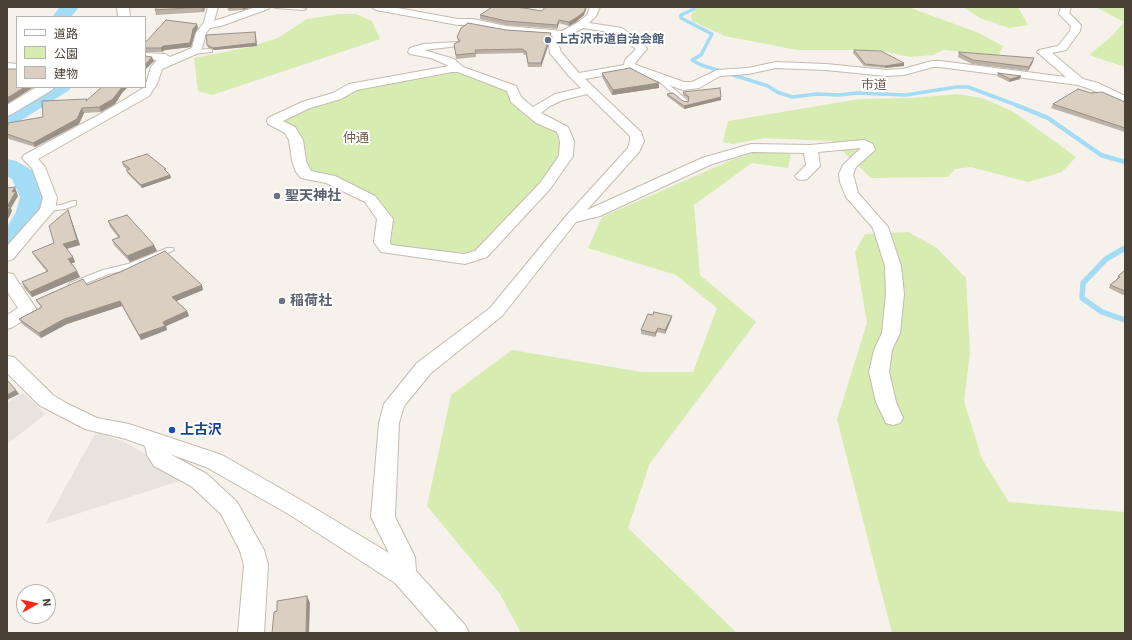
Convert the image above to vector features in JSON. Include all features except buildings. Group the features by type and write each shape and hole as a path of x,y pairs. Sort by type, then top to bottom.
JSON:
{"street":[{"path":"158,67 198,48 201,33 207,25 213,7"},
{"path":"207,25 223,22 265,7"},
{"path":"376,7 458,22 473,22 506,29 562,34"},
{"path":"404,575 403,557 383,516 389,423 394,404 424,368 496,312 571,219 634,148 637,141 636,136 589,90 556,53 554,43 558,37 581,26 591,16 595,7"},
{"path":"1066,7 1064,14 1076,25 1075,31 1062,48 1043,52 1078,82"},
{"path":"581,26 618,30 640,46 642,49 629,62 631,67"},
{"path":"454,44 423,47 416,49 414,52 433,55 450,61 459,69 512,89 515,99 541,120 563,130 567,141 566,156 545,186 481,254 465,259 384,247 382,242 385,219 370,199 330,179 306,175 303,172 299,161 296,140 290,130 268,121 306,105 338,96 353,87 459,69"},
{"path":"7,256 38,222 47,209 50,198 38,168 29,158 145,93 151,84 158,67 166,57 146,56"},
{"path":"577,77 631,67 677,85 691,86 721,72 748,71 780,64 886,74 904,72 932,64 940,64 1078,82 1103,90 1125,101"},
{"path":"7,111 45,88"},
{"path":"1103,90 1125,88"},
{"path":"533,113 546,103 559,97 589,90"},
{"path":"60,148 92,134"},
{"path":"571,219 595,213 707,161 751,148 810,149 838,148 864,144 868,147 868,150 850,165 846,174 851,194 880,227 893,266 895,294 891,333 883,350 879,372 886,402 893,418"},
{"path":"802,176 813,166 814,159 810,149"},
{"path":"7,278 29,304 28,310 7,323"},
{"path":"7,362 46,400 59,408 92,424 129,432 214,461 291,505 404,575 456,633"},
{"path":"155,441 158,455 162,460 199,480 229,508 252,550 256,565 251,633"}],"lane":[{"path":"276,7 304,9"},
{"path":"192,52 210,51"},
{"path":"658,78 686,102"},
{"path":"47,209 62,207 74,203"},
{"path":"66,288 106,272 131,266 170,250"}],"shaded area":[{"path":"23,393 46,414 7,444 7,402"},
{"path":"96,432 124,442 189,478 45,524"}],"green space":[{"path":"697,7 908,7 979,33 1003,46 999,55 943,50 933,55 910,57 877,50 797,50 725,36 692,21 691,15"},
{"path":"964,7 1018,7 1028,25 1009,28 980,18"},
{"path":"1096,7 1125,7 1125,67 1089,55 1112,36 1124,22"},
{"path":"339,14 356,14 372,21 380,39 212,95 198,91 194,58 249,47 278,38 307,19"},
{"path":"459,71 508,91 558,130 561,149 558,161 481,251 474,255 388,247 375,198 307,171 280,121 305,108 356,88"},
{"path":"958,94 982,98 1014,112 1076,157 1062,172 1028,182 971,167 955,169 948,177 871,178 832,141 764,138 733,144 723,142 728,121 859,99 913,98"},
{"path":"763,150 791,154 788,168 752,163 694,205 700,275 756,322 650,463 628,528 737,633 521,633 500,594 427,506 451,395 512,350 642,372 693,372 717,308 676,275 588,248 602,217 734,159"},
{"path":"908,232 937,248 966,278 970,353 964,401 982,459 1009,502 1125,512 1125,633 892,633 837,419 867,323 855,252 865,234"}],"waterway":[{"path":"62,16 70,7"},
{"path":"693,7 694,9 681,15 681,18 712,34 701,55 692,60 701,65 768,86 777,92 792,97 817,94 839,95 857,93 906,95 956,87 968,87 1019,106"},
{"path":"7,119 59,88"},
{"path":"1016,105 1048,118 1101,155 1125,162"},
{"path":"7,166 23,175 33,197 30,212 19,231 7,241"},
{"path":"1125,248 1106,259 1083,283 1082,298 1102,312 1125,320"}],"place":[{"name":"上古沢市道自治会館","path":"548,40"},
{"name":"聖天神社","path":"277,196"},
{"name":"稲荷社","path":"282,301"},
{"name":"上古沢","path":"172,430"}],"district":[{"name":"市道","path":"874,85"},
{"name":"仲通","path":"356,138"}]}
